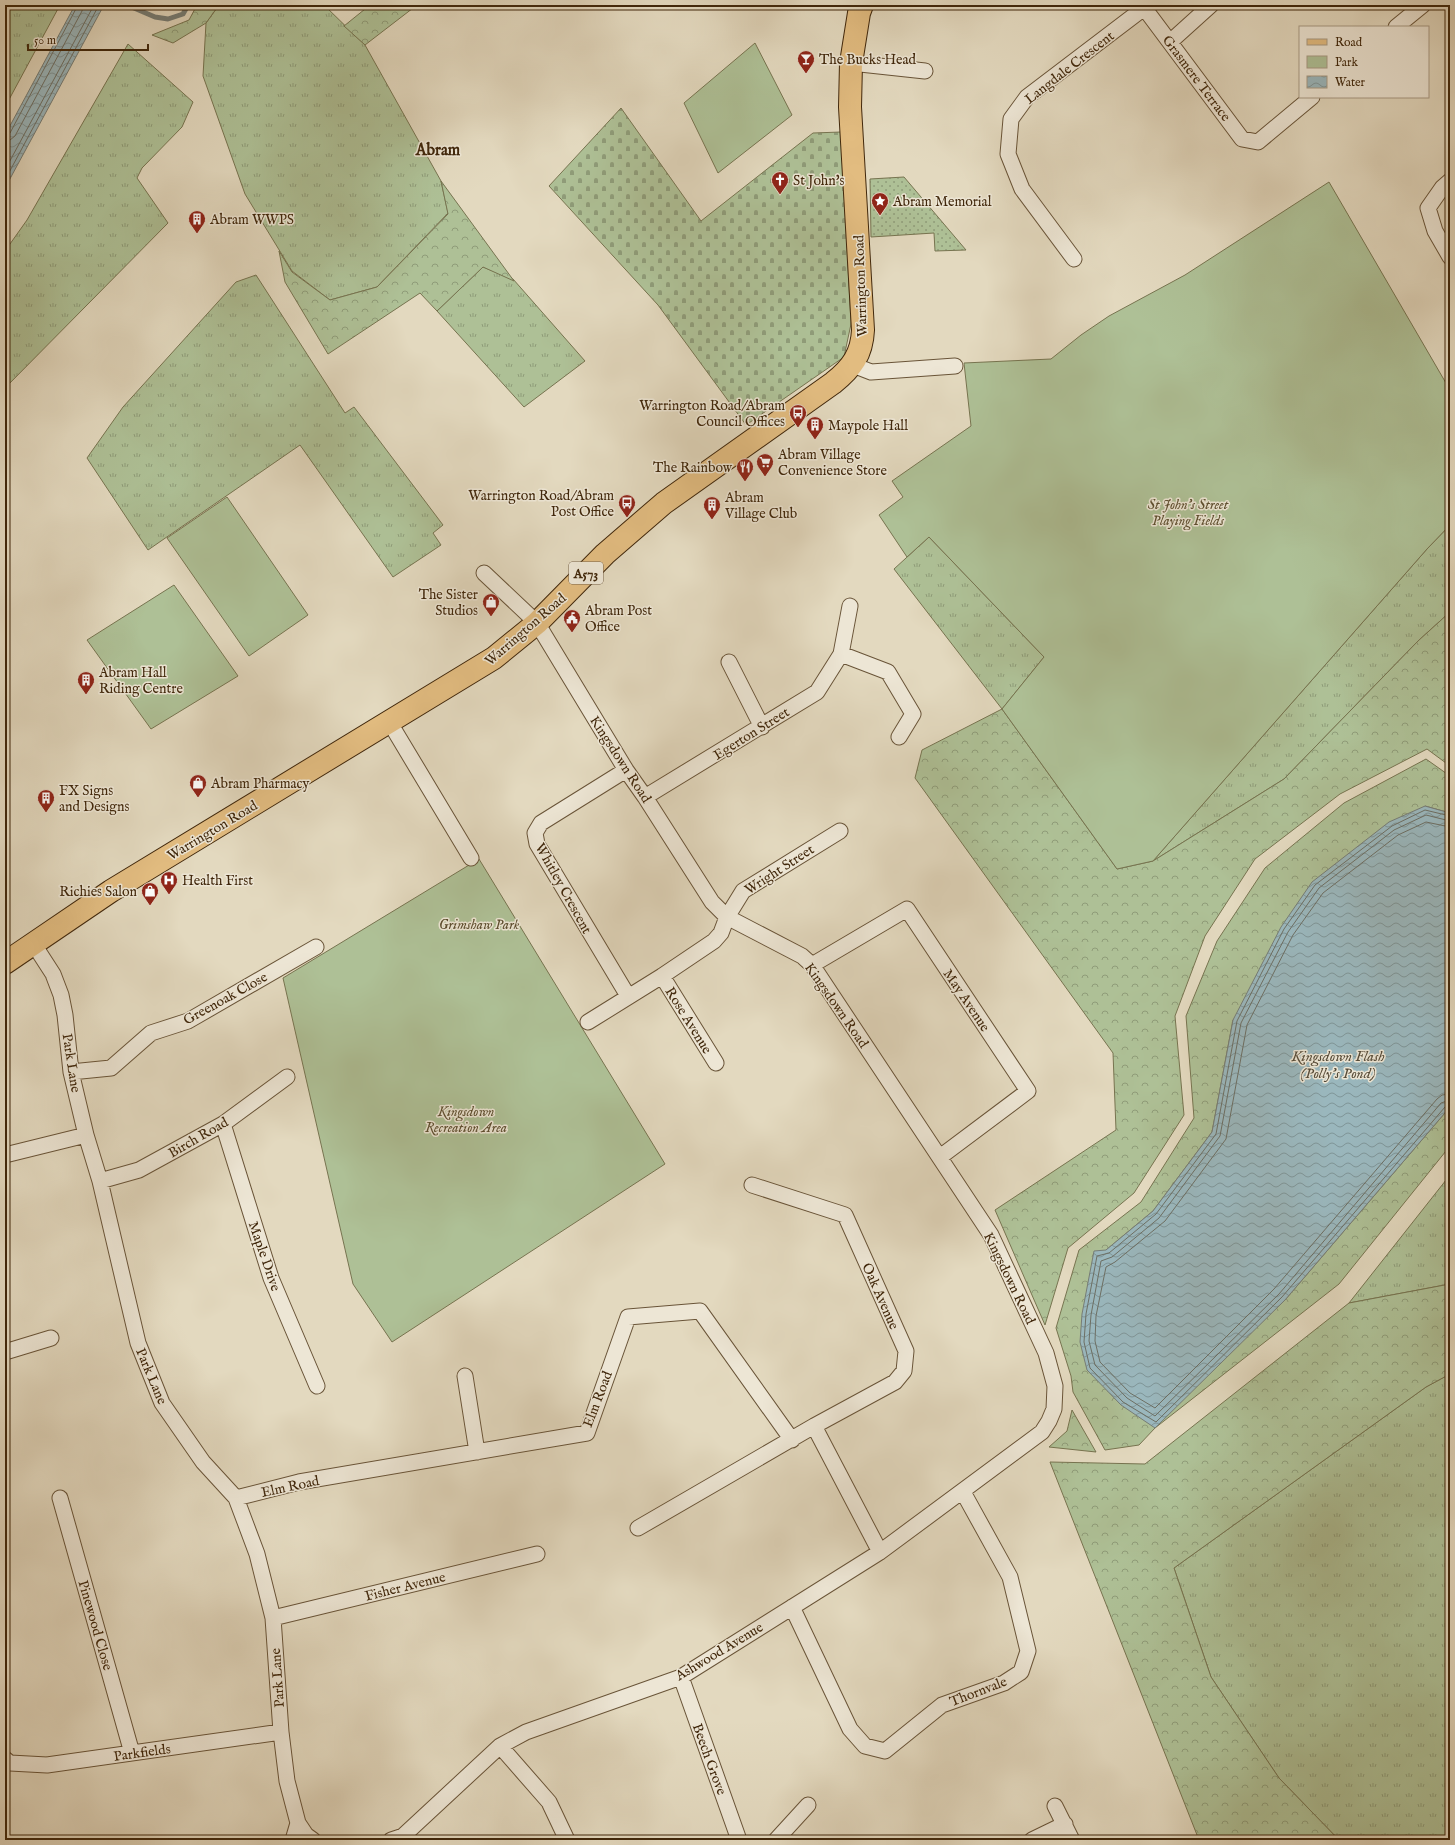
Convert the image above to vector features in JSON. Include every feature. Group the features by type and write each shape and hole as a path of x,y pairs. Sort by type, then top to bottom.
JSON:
{"main road":[{"name":"Warrington Road","path":"5,963 116,888 478,670 505,650 536,623 605,554 664,503 833,383 853,366 862,346 863,330 850,107 851,63 859,13 862,5"}],"street":[{"path":"1170,42 1211,5"},
{"path":"1397,26 1423,5"},
{"name":"Grasmere Terrace","path":"1143,6 1242,139 1258,142 1311,98"},
{"name":"Langdale Crescent","path":"1074,260 1022,189 1008,154 1011,119 1027,97 1143,6"},
{"path":"851,63 925,71"},
{"path":"1450,181 1442,188 1428,208 1435,231 1450,257"},
{"path":"853,366 870,372 955,366"},
{"name":"Kingsdown Road","path":"484,574 536,623 626,770 712,902 727,917 802,956 812,965 991,1235 1048,1358 1055,1386 1054,1408 1049,1421 1042,1432 1018,1449"},
{"name":"Egerton Street","path":"645,797 762,727 817,692 841,654 850,606"},
{"path":"841,654 888,672 913,714 899,737"},
{"path":"729,662 762,727"},
{"path":"390,723 471,858"},
{"name":"Whitley Crescent","path":"626,770 541,823 535,833 537,844 628,996"},
{"name":"Wright Street","path":"727,917 743,891 840,831"},
{"name":"May Avenue","path":"812,965 907,909 1015,1071 1028,1091 940,1157"},
{"path":"588,1022 662,976 714,941 721,933 727,917"},
{"name":"Park Lane","path":"34,943 53,974 61,995 65,1015 71,1072 86,1135 100,1181 138,1343 162,1403 203,1462 236,1498 257,1554 273,1618 281,1732 287,1781 298,1823"},
{"name":"Greenoak Close","path":"71,1072 111,1068 151,1033 188,1021 316,947"},
{"name":"Rose Avenue","path":"662,976 716,1063"},
{"name":"Birch Road","path":"100,1181 139,1170 223,1124 287,1076"},
{"name":"Maple Drive","path":"223,1124 271,1278 318,1386"},
{"path":"5,1155 86,1135"},
{"name":"Oak Avenue","path":"638,1528 814,1426 895,1382 904,1371 906,1351 845,1215 752,1185"},
{"name":"Elm Road","path":"236,1498 299,1482 587,1432 628,1317 700,1311 792,1440"},
{"path":"5,1352 51,1338"},
{"path":"465,1376 476,1452"},
{"path":"814,1426 880,1552"},
{"name":"Ashwood Avenue","path":"391,1840 403,1836 500,1746 526,1732 681,1677 880,1552 963,1492 1018,1449"},
{"name":"Thornvale","path":"792,1607 850,1729 865,1746 885,1751 942,1704 1004,1683 1022,1672 1028,1651 1010,1577 963,1492"},
{"name":"Pinewood Close","path":"60,1498 132,1753"},
{"name":"Fisher Avenue","path":"273,1618 537,1554"},
{"name":"Beech Grove","path":"681,1677 739,1840"},
{"name":"Parkfields","path":"5,1759 10,1762 47,1765 281,1732"},
{"path":"500,1746 549,1802 567,1840"},
{"path":"776,1840 808,1805"},
{"path":"1055,1806 1072,1840"},
{"path":"293,1840 298,1823"},
{"path":"298,1823 306,1835 313,1840"},
{"path":"1032,1840 1065,1824"}],"green space":[{"path":"5,5 60,5 5,107"},
{"path":"197,5 219,5 206,23 173,43 152,35 189,20"},
{"path":"219,5 324,5 365,45 441,181 448,213 377,287 330,300 292,271 245,194 203,76 206,23"},
{"path":"370,5 417,5 365,45 344,26"},
{"path":"755,43 792,115 718,173 684,103"},
{"path":"128,44 193,102 182,127 142,168 137,178 168,223 5,388 5,251 27,220"},
{"path":"621,108 701,221 813,133 841,132 851,324 844,357 746,425 658,305 549,186"},
{"path":"904,177 966,250 935,251 934,233 871,237 870,179"},
{"path":"441,181 514,281 483,267 437,311 420,293 328,354 285,282 279,251 292,272 330,300 377,287 448,214"},
{"name":"St John's Street Playing Fields","path":"1329,182 1450,390 1450,525 1427,549 1153,861 1117,869 1002,709 1044,657 929,537 907,557 879,515 903,497 892,481 971,426 964,363 1051,359 1081,335 1109,316 1185,275"},
{"path":"483,267 513,279 585,361 524,407 437,311"},
{"path":"256,275 345,413 354,407 443,525 433,533 441,545 393,577 300,445 148,550 87,458 123,407 236,282"},
{"path":"227,497 308,615 249,656 167,538"},
{"path":"1450,525 1450,612 1418,641 1284,779 1153,861 1427,549"},
{"path":"929,537 1044,657 1002,709 894,569"},
{"path":"174,585 238,676 151,729 87,640"},
{"path":"1450,612 1450,766 1427,749 1340,794 1255,859 1205,936 1175,1016 1184,1115 1134,1193 1068,1248 1045,1325 995,1210 1116,1130 1113,1053 915,778 922,750 1002,709 1117,869 1153,861 1284,779 1418,641"},
{"path":"1426,759 1450,776 1450,813 1425,806 1233,1020 1212,1132 1153,1211 1106,1250 1285,1300 1450,1107 1450,1146 1339,1284 1155,1428 1139,1445 1105,1450 1073,1392 1071,1376 1056,1328 1079,1250 1141,1202 1194,1118 1186,1016 1217,941 1265,868 1344,803"},
{"name":"Kingsdown Recreation Area","path":"479,859 665,1164 392,1342 353,1284 283,978"},
{"path":"1450,1175 1450,1284 1349,1303"},
{"path":"1450,1284 1450,1374 1426,1387 1174,1568 1211,1677 1279,1778 1339,1840 1199,1840 1050,1462 1145,1464 1349,1303"},
{"path":"1450,1374 1450,1840 1339,1840 1279,1778 1211,1677 1174,1568 1426,1387"},
{"path":"1072,1410 1096,1452 1049,1447 1067,1431"}],"water":[{"path":"75,5 104,5 5,188 5,135"},
{"name":"Kingsdown Flash (Polly's Pond)","path":"1425,806 1450,813 1450,1107 1285,1300 1155,1428 1121,1405 1087,1370 1080,1342 1082,1314 1094,1251 1106,1250 1153,1211 1212,1132 1233,1020 1281,927 1312,882 1389,822"}],"waterway":[{"path":"127,5 155,17 168,19 183,14 188,5"}],"place":[{"name":"The Bucks Head","path":"806,74"},
{"name":"St John's","path":"780,195"},
{"name":"Abram Memorial","path":"880,216"},
{"name":"Abram WWPS","path":"197,234"},
{"name":"Warrington Road/Abram Council Offices","path":"798,428"},
{"name":"Maypole Hall","path":"815,440"},
{"name":"Abram Village Convenience Store","path":"765,477"},
{"name":"The Rainbow","path":"745,482"},
{"name":"Warrington Road/Abram Post Office","path":"627,518"},
{"name":"Abram Village Club","path":"712,520"},
{"name":"The Sister Studios","path":"491,617"},
{"name":"Abram Post Office","path":"572,633"},
{"name":"Abram Hall Riding Centre","path":"86,695"},
{"name":"Abram Pharmacy","path":"198,798"},
{"name":"FX Signs and Designs","path":"46,813"},
{"name":"Health First","path":"169,895"},
{"name":"Richies Salon","path":"150,906"}],"district":[{"name":"Abram","path":"438,149"}],"park label":[{"name":"Grimshaw Park","path":"479,924"}]}
